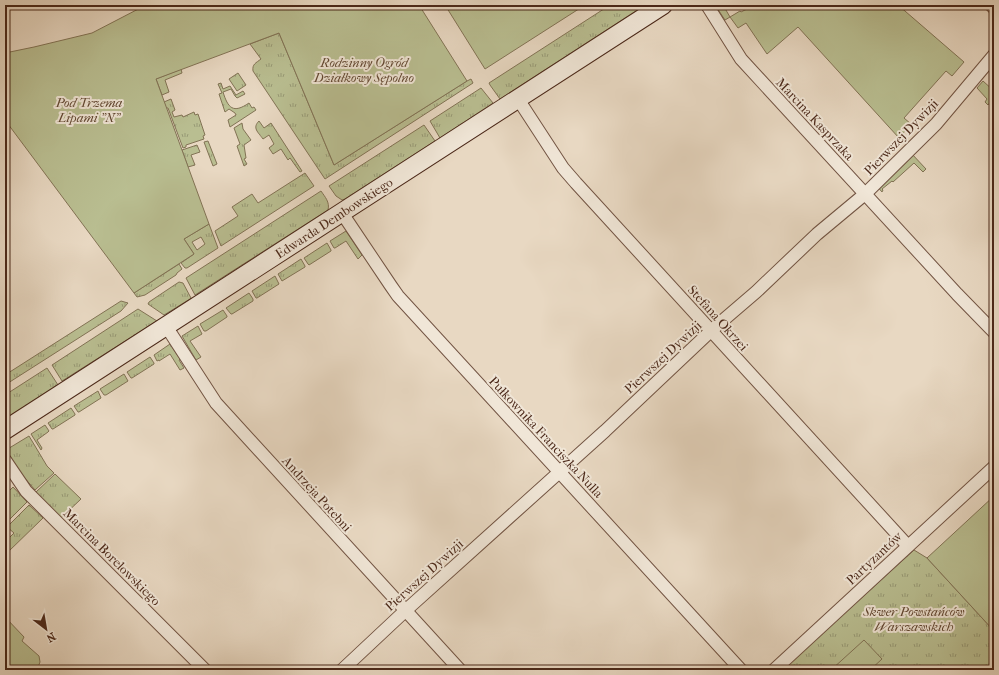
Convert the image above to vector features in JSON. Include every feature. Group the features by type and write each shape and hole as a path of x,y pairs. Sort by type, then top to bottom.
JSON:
{"street":[{"name":"Edwarda Dembowskiego","path":"5,430 663,5"},
{"name":"Marcina Kasprzaka","path":"707,5 741,60 957,294 994,332"},
{"path":"991,5 994,8"},
{"name":"Pierwszej Dywizji","path":"342,670 405,611 560,472 817,234 865,194 936,124 994,55"},
{"name":"Stefana Okrzei","path":"518,99 572,180 908,546"},
{"name":"Pułkownika Franciszka Nulla","path":"342,213 398,296 741,670"},
{"name":"Andrzeja Potebni","path":"166,326 216,404 460,670"},
{"name":"Marcina Borelowskiego","path":"5,460 26,491 205,670"},
{"name":"Partyzantów","path":"774,670 994,467"}],"green space":[{"path":"146,5 419,5 467,81 334,165 279,33 156,79 209,224 184,239 194,254 134,293 5,120 5,53 92,33"},
{"path":"445,5 585,5 485,69"},
{"path":"610,5 645,5 500,99 489,83"},
{"path":"715,5 723,5 730,17 725,20"},
{"path":"749,5 898,5 964,62 952,76 946,71 904,118 911,124 899,138 798,27 767,54 746,23 738,28 730,17 749,8"},
{"path":"279,33 334,165 467,81 471,79 473,83 325,179 253,71 254,65 261,59 250,44"},
{"path":"181,69 182,73 165,80 169,92 162,95 156,79"},
{"path":"238,73 246,85 237,91 229,79"},
{"path":"983,81 994,91 994,97 988,105 985,102 987,99 977,88"},
{"path":"221,83 223,89 230,86 236,95 243,91 245,94 237,98 231,89 223,92 227,102 232,108 239,108 249,103 252,108 254,107 256,110 230,127 228,120 236,115 229,109 225,112 219,94 222,93 218,84"},
{"path":"481,88 493,103 440,138 430,121"},
{"path":"171,99 175,110 172,112 174,117 182,115 183,117 194,112 195,115 198,114 205,135 203,136 204,139 186,145 186,147 183,148 168,108 166,108 164,102"},
{"path":"259,121 264,128 271,123 302,171 300,172 290,158 288,160 281,149 273,154 269,148 274,144 269,135 263,139 256,130 257,123"},
{"path":"242,123 243,129 251,140 244,145 246,158 244,159 247,164 244,166 237,146 240,144 234,128"},
{"path":"424,125 435,141 345,199 342,200 336,196 329,186"},
{"path":"208,141 217,164 213,166 204,142"},
{"path":"197,145 200,152 191,155 195,165 188,167 182,150"},
{"path":"911,153 926,169 923,172 914,163 893,182 892,181 882,189 882,192 876,185"},
{"path":"305,173 314,186 221,246 215,231 238,216 232,207 252,194 258,203"},
{"path":"321,191 328,202 328,210 195,295 186,278"},
{"path":"209,224 218,248 185,268 181,263 194,254 184,239","holes":["201,237 205,244 197,250 192,242"]},
{"path":"346,231 362,255 358,259 346,241 334,248 330,241"},
{"path":"327,243 331,251 309,265 304,258"},
{"path":"301,259 305,267 282,281 278,274"},
{"path":"179,264 182,269 176,275 145,295 137,297 134,293"},
{"path":"275,276 279,284 256,298 252,291"},
{"path":"179,282 183,283 191,298 190,299 164,315 148,304 149,302"},
{"path":"249,293 253,301 231,314 226,308"},
{"path":"121,301 128,303 121,311 5,385 5,375"},
{"path":"138,309 157,321 62,381 52,365"},
{"path":"223,310 227,317 204,331 200,324"},
{"path":"198,326 202,334 190,341 201,357 196,360 182,336"},
{"path":"170,344 184,368 180,370 170,354 159,361 157,361 154,355"},
{"path":"150,357 154,364 131,378 127,372"},
{"path":"47,368 58,385 5,419 5,395"},
{"path":"124,374 128,381 104,395 100,389"},
{"path":"98,391 101,398 78,412 74,406"},
{"path":"71,408 75,415 52,429 48,423"},
{"path":"45,425 49,431 37,440 42,448 41,450 31,434"},
{"path":"29,436 47,466 54,473 35,490 23,476 6,450"},
{"path":"55,474 81,499 61,518 36,492"},
{"path":"13,487 27,502 5,524 5,495"},
{"path":"994,496 994,631 927,558"},
{"path":"29,505 43,518 8,552 5,549 5,542 14,533 7,527"},
{"name":"Skwer Powstańców Warszawskich","path":"914,550 927,558 994,631 994,670 782,670"},
{"path":"5,617 24,637 22,641 39,656 40,662 37,670 5,670"},
{"path":"864,640 882,659 870,670 831,670"}],"park label":[{"name":"Rodzinny Ogród Działkowy Sępolno","path":"364,70"},
{"name":"Pod Trzema Lipami \"N\"","path":"89,110"}]}
